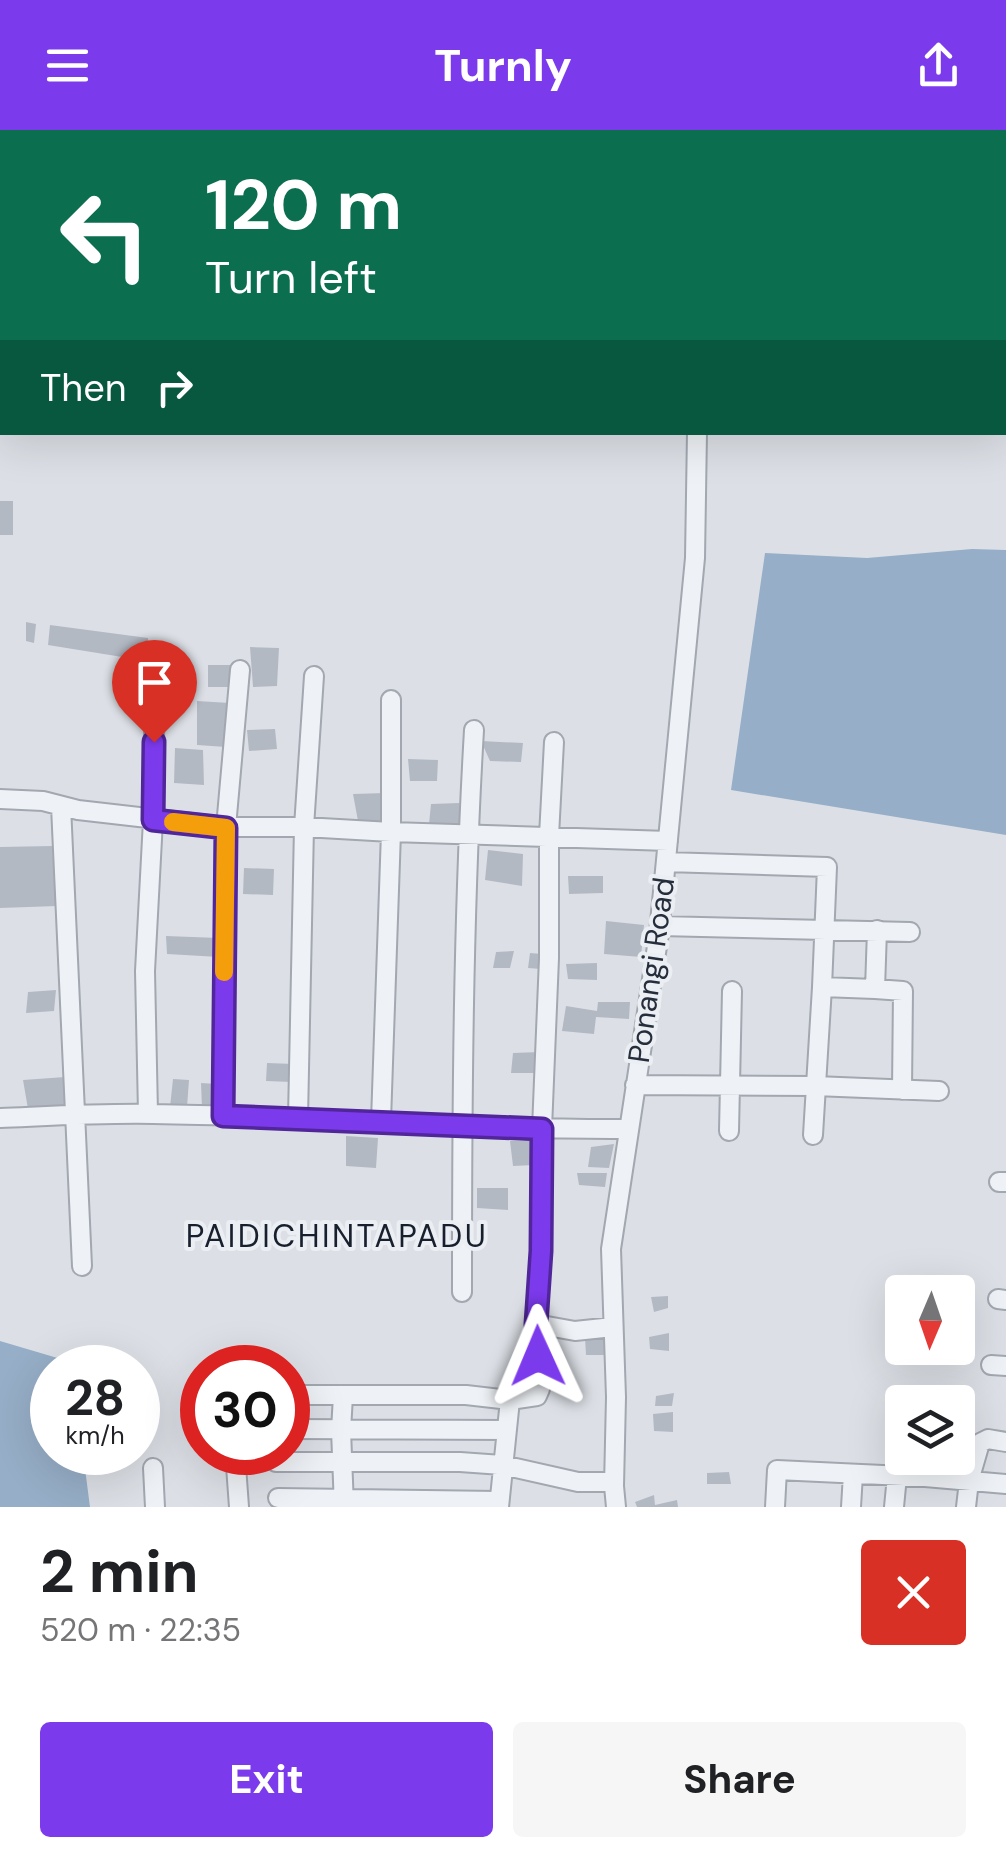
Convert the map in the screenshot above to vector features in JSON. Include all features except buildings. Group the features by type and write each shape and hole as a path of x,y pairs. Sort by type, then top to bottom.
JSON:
{"street":[{"name":"Ponangi Road","path":"616,1507 612,1249 660,926 695,558 697,435"},
{"path":"148,1114 146,971 155,664"},
{"path":"223,1116 226,828 240,670"},
{"path":"298,1118 304,827 314,676"},
{"path":"381,1121 392,700"},
{"path":"462,1292 468,834 474,730"},
{"path":"310,1396 466,1395 510,1400 537,1396 540,1389 536,1324 549,958 548,836 554,742"},
{"path":"0,799 44,801 226,828 304,827 668,841"},
{"path":"62,806 82,1266"},
{"path":"666,862 827,867 813,1135"},
{"path":"660,926 910,932"},
{"path":"875,989 877,930"},
{"path":"822,987 903,992 902,1090"},
{"path":"728,1131 732,991"},
{"path":"635,1085 939,1091"},
{"path":"0,1118 148,1114 628,1129"},
{"path":"536,1324 574,1331 613,1327"},
{"path":"342,1396 344,1502"},
{"path":"278,1498 498,1504 510,1400"},
{"path":"310,1429 507,1430"},
{"path":"966,1507 968,1481 980,1443 988,1438 1006,1442"},
{"path":"310,1461 502,1464 578,1482 614,1482"},
{"path":"775,1507 778,1470 1006,1484"},
{"path":"851,1507 853,1474"},
{"path":"154,1475 156,1507"},
{"path":"237,1475 239,1507"},
{"path":"894,1507 897,1476"}],"water":[{"path":"1006,550 1006,835 731,790 765,553 867,558"},
{"path":"0,1341 30,1350 30,1475 86,1475 90,1507 0,1507"}],"slow traffic":[{"path":"173,822 226,828 224,972"}],"district":[{"name":"PAIDICHINTAPADU","path":"337,1236"}],"route":[{"path":"154,742 153,820 226,828 223,1116 542,1129 538,1356"}]}
